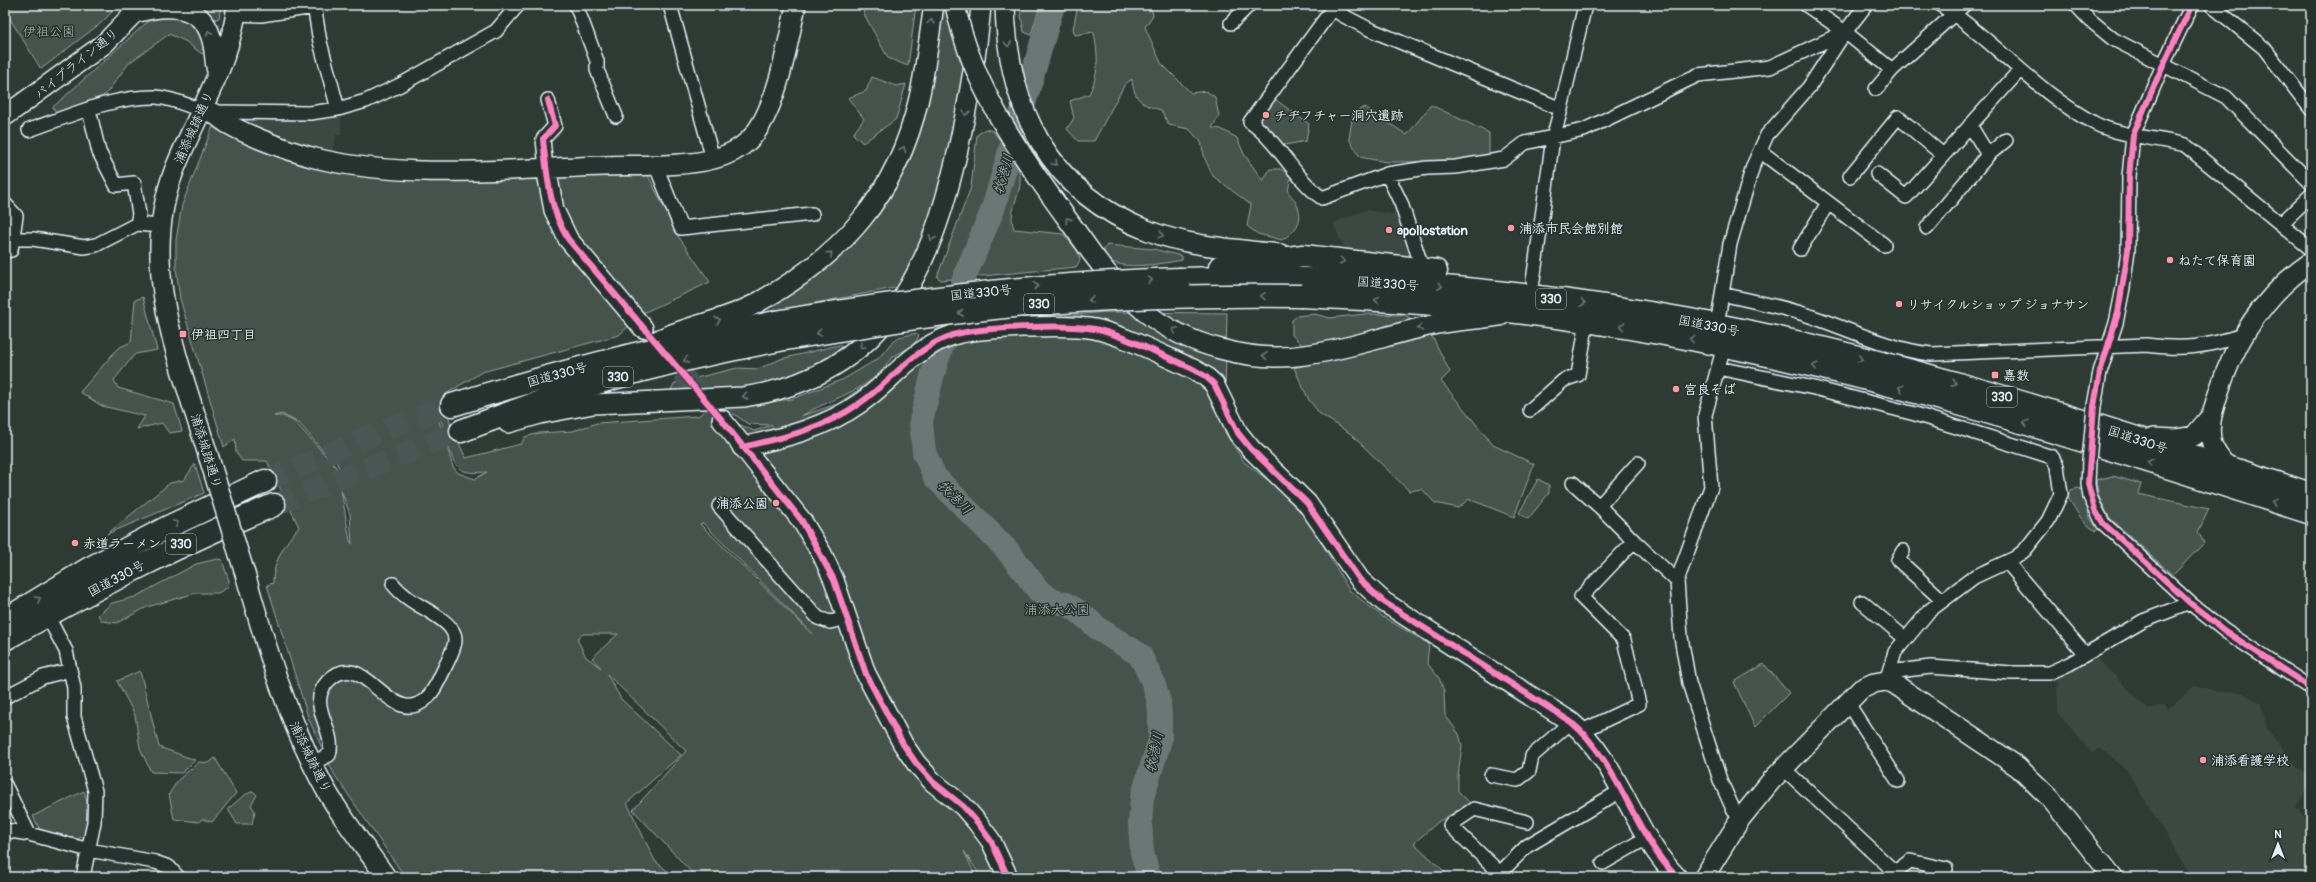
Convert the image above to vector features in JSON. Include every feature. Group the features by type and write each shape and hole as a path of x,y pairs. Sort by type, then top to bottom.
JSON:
{"highway":[{"path":"1303,256 1533,281 1662,300 1720,304 1795,343"},
{"name":"330","path":"1181,279 1235,264 1303,256"},
{"name":"国道330号","path":"461,431 549,399 616,378 778,331 888,303 1008,289 1181,279 1302,287 1587,321 1724,346 1853,375 2058,432 2311,514"},
{"name":"国道330号","path":"452,405 526,382 630,354 778,331 1062,302 1302,287 1430,286 1555,299 1696,321 1795,343 1958,384 2114,431 2311,494"},
{"name":"国道330号","path":"5,620 90,568 168,527 265,481"},
{"name":"国道330号","path":"5,639 171,549 274,505"}],"main road":[{"path":"207,111 227,124 295,152 337,162 419,170 546,168 655,164 713,159 737,149 748,141 763,122 769,109 784,58 796,5"},
{"path":"630,354 664,337 730,316 754,304 817,264 860,224 888,183 907,140 919,98 934,5"},
{"path":"954,5 965,46 981,85 1001,121 1091,252 1116,284 1145,312 1175,331 1211,346 1244,354 1275,357 1304,356 1335,350 1441,323 1499,316 1513,312"},
{"path":"461,431 503,424 540,414 593,404 743,397 765,394 783,390 817,377 858,350 897,308 916,274 936,228 950,185 972,88 982,5"},
{"path":"1005,5 1009,54 1018,97 1038,141 1062,172 1094,200 1130,223 1174,239 1233,249 1303,256"},
{"path":"138,9 168,6 182,8 194,14 209,31 217,71"},
{"name":"パイプライン通り","path":"5,116 104,44 138,9"},
{"name":"浦添城跡通り","path":"236,10 231,36 217,71 207,111 174,171 162,207 160,226 160,278 166,319 282,692 312,763 337,807 386,877"},
{"path":"546,168 554,210 568,240 643,328"},
{"path":"2114,431 2153,438 2185,439 2198,433 2211,416 2230,359 2243,335 2276,292 2308,269"},
{"path":"742,447 779,439 833,420 861,403 905,363 926,348 953,335 996,330 1072,327 1095,329 1133,343 1206,376 1214,384 1238,433 1251,449 1307,503 1360,580 1384,602 1577,727 1596,746 1648,837 1665,864 1677,877"},
{"path":"2211,416 2212,444 2216,453 2227,467"},
{"path":"722,420 802,521 834,580 866,674 903,744 916,763 933,782 962,806 978,822 991,841 1008,877"},
{"path":"1704,877 1741,818 1797,752 1847,702 1866,686 1886,681 1893,683 1917,697 2029,777 2050,798 2113,877"}],"street":[{"path":"29,130 123,100 156,97 168,99 207,111 310,113 338,109 366,100 400,85 476,43 496,31 518,5"},
{"path":"576,5 597,61 597,70 616,116"},
{"path":"670,5 713,159"},
{"path":"1231,23 1249,5"},
{"path":"1533,281 1552,138 1561,109 1585,5"},
{"path":"1806,5 1845,32 1892,70"},
{"path":"1866,5 1845,32 1809,87 1767,135 1753,166 1730,244 1720,304 1797,312 1913,352 1944,355 2146,345 2178,349 2199,347 2243,335"},
{"path":"1941,5 1954,14 2020,70 2097,125 2133,135 2159,138 2185,145 2282,223 2311,249"},
{"path":"1876,90 1892,70 1964,5"},
{"path":"2076,5 2090,20 2113,40 2226,97 2311,183"},
{"path":"2192,5 2163,65 2133,135 2129,177 2128,250 2118,313 2108,346 2094,406 2089,461 2088,484 2090,497 2103,523 2190,603 2225,631 2311,688"},
{"path":"2211,5 2264,48 2311,109"},
{"path":"236,10 261,15 314,6 320,42 338,109"},
{"path":"1561,109 1369,29 1342,15 1331,7 1250,122 1286,156 1308,188 1322,198 1387,174 1427,168 1456,167 1504,158 1525,143 1584,130 1698,75 1770,67 1845,32"},
{"path":"1877,174 1906,196 2020,70"},
{"path":"546,168 543,139 555,126 548,100"},
{"path":"89,110 99,152 116,185 134,183 139,214 137,224"},
{"path":"1850,176 1898,117 1943,155"},
{"path":"1970,125 1988,155"},
{"path":"1927,228 1988,155 2006,140"},
{"path":"1760,151 1884,245"},
{"path":"655,164 681,228 812,214"},
{"path":"1387,174 1401,203 1419,258"},
{"path":"2282,223 2311,195"},
{"path":"1800,249 1828,203"},
{"path":"5,204 16,216 11,250 5,251"},
{"path":"12,239 33,239 84,247 96,245 137,224 160,226"},
{"path":"1530,410 1564,380 1578,375 1587,321"},
{"path":"1724,346 1705,415 1711,487 1677,581 1681,636 1689,683 1720,780 1734,811 1741,818"},
{"path":"1718,368 1814,388 1915,414 2052,457 2057,466 2061,494 2044,527 2025,550 2007,562 1996,565 1974,578 1929,611 1895,652 1886,681"},
{"path":"1599,506 1638,463"},
{"path":"1573,484 1599,506 1677,581"},
{"path":"719,506 818,618 830,622 847,618"},
{"path":"1490,775 1517,780 1529,771 1532,756 1577,727 1639,704 1624,640 1581,597 1634,541"},
{"path":"1903,551 1898,560 1942,600"},
{"path":"2007,562 2085,654"},
{"path":"312,763 329,755 332,745 319,704 321,691 332,678 344,673 356,673 368,680 394,702 411,705 427,698 453,650 455,636 450,626 406,598 393,584"},
{"path":"1862,602 1906,639"},
{"path":"1886,681 1897,671 1931,667 2011,673 2049,673 2143,621 2190,603"},
{"path":"47,615 66,651 74,688 74,717 95,791 96,806 89,850 82,877"},
{"path":"5,697 43,677 70,670"},
{"path":"1847,702 1898,781"},
{"path":"1784,769 1896,874 1910,861 1946,869"},
{"path":"5,785 29,834"},
{"path":"1527,822 1474,809 1450,825 1498,875 1527,846 1622,790"},
{"path":"5,830 29,834 89,850 155,862 169,868 178,877"},
{"path":"1603,863 1648,837"}],"shaded area":[{"path":"341,113 341,135 336,135 332,154 298,146 240,120 241,117"},
{"path":"1366,210 1403,216 1412,259 1345,251 1333,223"},
{"name":"浦添看護学校","path":"2093,654 2148,709 2164,705 2168,710 2196,685 2218,692 2241,692 2261,703 2267,729 2298,768 2311,775 2311,782 2296,807 2311,827 2311,877 2178,877 2188,871 2127,770 2100,748 2092,753 2058,713 2057,677"}],"green space":[{"name":"伊祖公園","path":"5,5 119,5 101,23 41,69 7,14 5,14"},
{"path":"192,5 221,5 219,18 209,22"},
{"path":"862,5 916,5 908,66 888,58 864,14"},
{"path":"1019,5 1040,5 1031,35 1024,32"},
{"path":"1078,5 1150,5 1153,15 1145,27 1161,63 1191,93 1206,91 1215,97 1219,116 1212,128 1221,129 1237,138 1244,154 1263,181 1270,169 1280,169 1291,175 1288,192 1294,199 1300,218 1295,229 1289,235 1282,240 1258,234 1247,226 1251,205 1213,176 1205,159 1201,142 1189,129 1169,125 1161,110 1144,104 1137,97 1132,79 1125,84 1094,141 1078,141 1067,129 1074,118 1070,101 1089,94 1093,86 1097,64 1094,32 1075,35 1073,29"},
{"path":"940,7 948,7 955,40 966,70 946,172 924,239 899,287 774,311 773,302 892,189"},
{"path":"174,16 186,21 199,33 204,44 205,51 202,54 185,41 169,34 129,63 105,95 56,113 53,107 145,24 154,18"},
{"path":"872,77 896,86 906,84 896,119 863,143 853,134 864,119 848,98 866,91"},
{"path":"1272,97 1309,124 1306,141 1280,146 1255,121"},
{"path":"1431,105 1489,133 1489,156 1474,161 1386,162 1360,157 1349,139 1353,113 1365,107 1407,135"},
{"name":"浦添大公園","path":"217,127 297,161 647,173 678,236 710,282 643,313 619,335 482,372 444,395 451,427 466,458 521,444 525,437 539,433 573,431 597,423 698,416 711,406 734,406 792,399 844,379 879,358 891,343 899,337 917,333 919,335 914,344 892,358 880,373 871,380 862,386 801,416 837,404 890,369 915,344 951,328 1104,312 1227,313 1224,431 1244,462 1277,487 1307,518 1349,590 1383,617 1429,644 1427,663 1439,678 1444,691 1445,715 1459,734 1462,745 1458,776 1458,791 1470,803 1438,822 1414,843 1450,877 981,877 964,851 976,877 696,877 633,810 686,751 607,674 621,699 681,755 627,803 655,861 675,877 405,877 334,774 309,720 267,585 273,583 275,567 281,553 289,539 299,527 267,461 242,461 236,452 235,439 224,447 180,299 176,267 176,240 182,205 212,128","holes":["436,411 440,417 450,452 457,466 468,472 487,472 475,479 458,473 453,467","282,414 299,423 324,452 331,451 344,478 339,481 336,467 295,422 283,416 274,416","734,414 748,424 772,425 754,431 732,421 720,418","341,490 350,514 352,544 350,541","703,523 812,634 700,524","583,634 618,634 592,658 601,668 586,657 577,639"]},
{"path":"985,129 993,131 1017,165 1019,171 1020,184 1012,215 1014,229 1063,234 1078,251 1080,260 1076,267 941,280 937,277 971,187 977,135"},
{"path":"1107,245 1153,249 1182,256 1182,260 1132,266 1122,265 1113,262 1106,257 1104,249"},
{"path":"143,297 157,350 135,354 114,380 118,388 174,404 182,431 169,433 162,423 137,429 145,416 102,406 80,392 118,348 131,342 135,300"},
{"path":"1314,314 1330,318 1365,314 1405,315 1410,318 1408,322 1385,331 1354,335 1338,342 1307,346 1301,344 1292,335 1292,320 1297,316"},
{"path":"1431,334 1450,372 1441,381 1493,445 1534,464 1514,517 1469,499 1458,508 1435,503 1422,489 1409,491 1351,434 1320,414 1309,400 1294,368"},
{"path":"839,345 843,347 842,351 824,364 775,382 721,390 675,391 671,389 675,383 737,368 758,369 781,359"},
{"path":"195,464 204,493 107,534 170,483 184,480"},
{"path":"2113,476 2141,484 2138,494 2209,509 2198,532 2204,543 2173,575 2109,517 2099,497 2096,480"},
{"path":"1538,479 1549,485 1549,493 1528,519 1519,513"},
{"path":"2079,488 2085,493 2089,517 2098,529 2096,531 2083,520 2068,496 2071,490"},
{"path":"217,559 222,560 229,581 228,587 218,593 196,593 147,607 117,623 102,621 98,615 112,603 135,597 196,564"},
{"path":"1764,664 1789,693 1755,727 1734,682"},
{"path":"140,671 159,747 195,760 182,773 151,772 140,748 135,715 117,681"},
{"path":"215,758 236,793 212,822 202,819 199,822 174,819 169,794 178,780 199,762 209,763"},
{"path":"84,791 89,810 84,836 75,840 42,834 33,816"},
{"path":"253,791 257,795 251,805 255,811 252,824 237,824 228,809 243,796"}],"waterway":[{"name":"牧港川","path":"1053,5 993,209 966,273 933,373 921,421 924,452 935,477 1007,550 1039,591 1053,601 1066,604 1078,611 1100,630 1140,655 1153,682 1159,702 1160,716 1160,740 1142,798 1140,823 1142,853 1149,877"}],"tunnel":[{"path":"643,328 722,420"},
{"path":"265,481 391,427 452,405"},
{"path":"274,505 461,431"}],"cycle path":[{"path":"2192,5 2163,65 2133,135 2129,177 2128,250 2118,313 2100,372 2094,406 2088,484 2095,510 2103,523 2190,603 2225,631 2311,688"},
{"path":"548,100 555,126 543,139 548,178 553,203 568,239 722,420 802,521 834,580 866,674 903,744 916,763 933,782 963,806 977,822 991,841 1008,877"},
{"path":"742,447 788,436 818,426 847,412 869,397 916,355 935,343 953,335 965,332 1023,327 1082,327 1107,332 1157,352 1193,369 1205,376 1214,384 1238,433 1251,449 1307,503 1360,580 1384,602 1571,722 1588,739 1602,757 1649,840 1662,860 1677,877"}],"place":[{"name":"チヂフチャー洞穴遺跡","path":"1266,115"},
{"name":"浦添市民会館別館","path":"1511,228"},
{"name":"apollostation","path":"1389,230"},
{"name":"ねたて保育園","path":"2170,260"},
{"name":"リサイクルショップ ジョナサン","path":"1899,304"},
{"name":"伊祖四丁目","path":"183,334"},
{"name":"嘉数","path":"1995,375"},
{"name":"宮良そば","path":"1676,389"},
{"name":"浦添公園","path":"776,503"},
{"name":"赤道ラーメン","path":"75,543"},
{"name":"浦添看護学校","path":"2203,760"}]}
